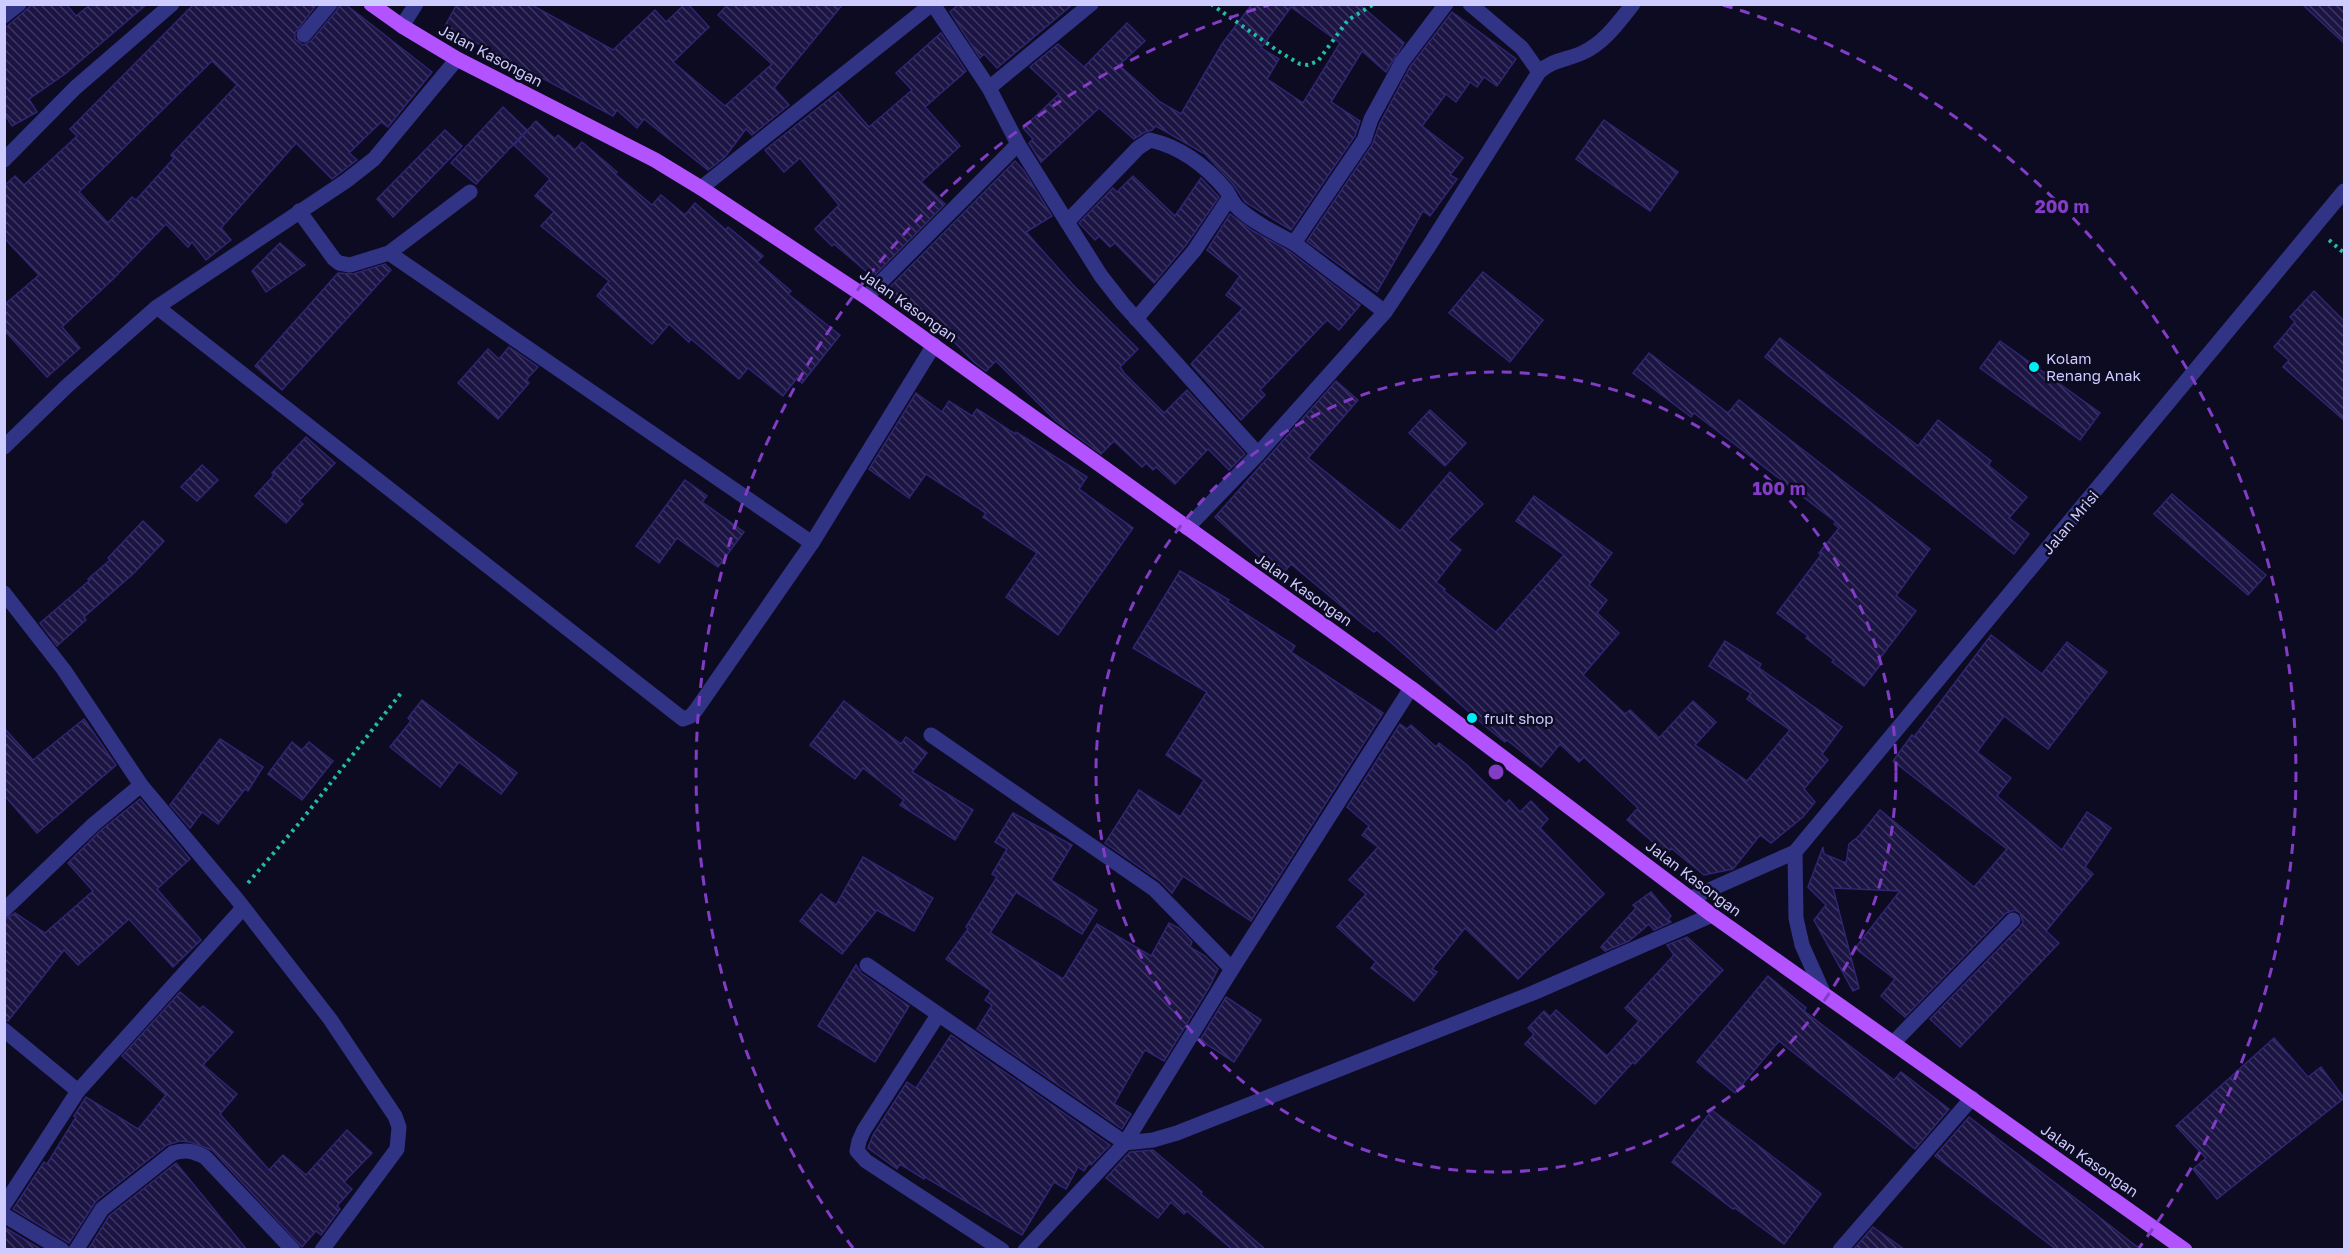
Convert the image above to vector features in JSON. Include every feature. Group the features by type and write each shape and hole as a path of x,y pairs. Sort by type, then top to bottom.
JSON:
{"main road":[{"name":"Jalan Kasongan","path":"371,4 457,60 625,144 701,188 866,297 1412,688 1712,915 2185,1250"}],"street":[{"path":"4,16 19,4"},
{"path":"4,160 75,88 172,4"},
{"path":"304,35 330,4"},
{"path":"402,26 416,4"},
{"path":"701,188 932,4 989,88 1018,144 1101,276 1136,319 1258,454"},
{"path":"989,88 1091,4"},
{"path":"1294,243 1364,140 1371,119 1402,62 1446,4"},
{"path":"1470,4 1522,48 1539,72"},
{"path":"1187,528 1258,454 1384,312 1429,246 1539,72 1550,63 1581,54 1608,36 1633,4"},
{"path":"4,447 67,386 158,307 352,177 374,159 457,60"},
{"path":"1067,222 1138,148 1150,140 1168,144 1188,154 1226,191 1237,208 1265,228 1294,243 1384,312"},
{"path":"866,297 1018,144"},
{"name":"Jalan Mrisi","path":"1795,852 2344,191"},
{"path":"299,211 339,263 350,264 389,253 470,192"},
{"path":"1136,319 1194,251 1230,198"},
{"path":"389,253 813,543"},
{"path":"158,307 683,719 691,717 813,543 934,345"},
{"path":"4,593 64,670 141,785 240,903 330,1019 395,1116 399,1127 399,1140 391,1159 322,1250"},
{"path":"1024,1250 1125,1143 1232,969 1412,688"},
{"path":"931,735 1154,889 1232,969"},
{"path":"4,910 94,824 141,785"},
{"path":"1691,898 1795,852 1796,918 1802,945 1823,992"},
{"path":"4,1205 78,1091 240,903"},
{"path":"867,965 1125,1143 1153,1140 1177,1133 1533,993 1712,915"},
{"path":"1894,1042 2013,920"},
{"path":"938,1015 864,1130 857,1151 866,1161 1002,1250"},
{"path":"4,1030 78,1091"},
{"path":"1840,1250 1972,1098"},
{"path":"76,1250 102,1209 173,1153 184,1150 194,1151 205,1157 293,1250"},
{"path":"4,1215 62,1250"}],"path":[{"path":"1211,4 1278,51 1300,64 1308,65 1318,61 1348,20 1374,4"},
{"path":"240,903 401,693"}],"building":[{"path":"33,4 66,4 76,16 91,4 147,4 65,74 29,99 37,112 12,126 4,113 4,29"},
{"path":"194,4 317,4 295,33 295,39 303,45 311,41 340,4 345,4 432,72 388,127 381,122 349,153 357,160 332,179 296,143 221,228 231,240 206,260 192,242 188,247 166,224 62,327 80,348 47,377 4,330 4,305 39,275 4,238 4,186 15,176 24,185 77,136 70,129","holes":["212,61 237,85 171,155 174,158 136,200 132,197 108,223 79,192"]},
{"path":"457,4 530,4 613,50 655,10 666,22 685,4 688,4 709,27 673,62 725,106 772,64 718,15 728,4 843,4 774,88 789,105 752,135 746,129 725,157 708,170 644,119 637,128 617,110 613,116 445,26"},
{"path":"959,4 1073,4 997,68 984,54 980,58 950,12"},
{"path":"1252,4 1359,4 1404,43 1386,72 1362,51 1331,102 1360,121 1355,136 1291,230 1245,202 1233,184 1205,154 1156,126 1134,139 1099,108 1041,162 1029,143 1033,139 1023,128 1059,94 1030,67 1058,44 1084,67 1127,23 1145,41 1119,65 1160,102 1181,114 1222,44","holes":["1291,7 1340,43 1303,103 1267,79 1279,59 1261,48"]},
{"path":"2302,4 2344,4 2344,43"},
{"path":"1452,12 1516,59 1497,86 1484,77 1477,87 1470,82 1456,102 1446,94 1422,126 1463,158 1450,175 1457,179 1430,216 1423,211 1377,292 1307,241 1372,145 1380,123 1410,67"},
{"path":"941,33 966,71 925,107 960,146 921,182 945,204 873,277 834,244 832,246 815,229 839,205 800,158 784,172 765,150 838,92 869,127 912,90 896,73"},
{"path":"503,107 527,130 476,184 451,163"},
{"path":"1604,120 1678,172 1650,211 1576,159"},
{"path":"536,121 555,139 558,135 575,150 582,142 652,205 661,195 685,215 695,203 726,230 728,227 763,256 757,262 791,291 788,294 840,335 802,383 797,378 783,396 748,368 739,379 669,324 652,344 597,296 609,281 541,226 554,212 535,196 550,179 514,145"},
{"path":"445,130 462,146 393,217 377,199"},
{"path":"1015,161 1024,171 1052,216 1026,232 1073,285 1138,349 1120,367 1124,373 1164,413 1187,390 1245,454 1229,470 1208,449 1175,484 1156,467 1153,470 1146,463 1142,467 1114,441 1101,454 1056,421 996,361 986,371 942,330 940,331 912,302 906,309 887,290"},
{"path":"1133,176 1175,216 1201,178 1219,197 1186,245 1154,283 1115,243 1110,247 1099,236 1095,240 1079,223 1113,188 1117,192"},
{"path":"1230,214 1253,231 1289,251 1360,305 1339,330 1327,320 1260,390 1265,395 1241,420 1191,364 1243,308 1226,295 1240,276 1207,250"},
{"path":"280,243 305,265 266,292 252,271"},
{"path":"385,264 391,270 282,390 255,366 338,273 353,274"},
{"path":"1483,272 1543,320 1510,362 1449,313"},
{"path":"2314,291 2344,321 2344,420 2283,367 2289,360 2274,347 2295,322 2290,317"},
{"path":"1780,338 1918,446 1938,420 1991,461 1988,465 2027,497 2009,518 2029,534 2014,554 1765,357"},
{"path":"2000,341 2100,413 2080,440 1980,368"},
{"path":"509,347 538,367 526,380 529,383 498,419 458,383 488,349 499,359"},
{"path":"1649,353 1728,413 1739,400 1930,549 1896,596 1916,611 1877,662 1880,665 1864,686 1832,662 1834,660 1806,638 1808,636 1777,613 1839,528 1834,524 1836,522 1694,413 1691,417 1633,373"},
{"path":"1336,381 1358,400 1308,458 1400,531 1450,472 1483,504 1448,540 1461,550 1436,582 1496,632 1564,555 1516,521 1534,496 1612,553 1589,585 1607,600 1597,613 1619,633 1583,675 1625,714 1630,710 1659,738 1693,701 1716,722 1695,745 1747,781 1790,730 1747,699 1751,693 1709,666 1725,641 1761,664 1759,668 1842,727 1822,754 1828,760 1804,789 1815,802 1803,817 1771,843 1760,835 1733,869 1704,875 1671,848 1667,854 1627,820 1638,808 1584,757 1579,762 1560,744 1541,767 1485,726 1377,630 1374,632 1362,623 1291,564 1285,571 1264,553 1261,558 1215,517"},
{"path":"916,393 942,412 949,401 972,416 977,409 1015,434 1016,432 1087,477 1079,489 1133,528 1058,635 1006,597 1037,553 983,517 986,513 926,474 909,498 869,469"},
{"path":"1430,410 1466,443 1445,466 1409,433"},
{"path":"306,437 335,463 299,501 303,504 286,523 255,496 274,475 272,473"},
{"path":"202,465 218,480 197,501 181,487"},
{"path":"685,480 707,496 702,502 744,532 718,567 677,538 659,563 636,546"},
{"path":"2172,494 2266,575 2248,595 2154,514"},
{"path":"143,521 164,541 134,573 84,617 86,620 57,646 40,623 90,580 88,579 110,560 108,558"},
{"path":"1180,571 1229,600 1227,602 1295,646 1291,652 1383,713 1251,921 1183,876 1172,893 1160,881 1105,843 1139,790 1180,817 1204,780 1166,755 1207,692 1133,648"},
{"path":"1991,635 2042,674 2067,642 2107,672 2048,749 2004,716 1977,752 2011,778 1997,796 2062,850 2087,812 2111,828 2085,867 2093,874 2046,931 2059,943 1960,1047 1930,1019 2020,927 2023,922 2020,913 2015,910 2006,913 1905,1017 1881,996 1895,979 1855,948 1900,891 1833,888 1859,988 1853,991 1814,920 1826,905 1808,887 1823,847 1824,854 1846,863 1849,844 1859,836 1880,810 1974,887 2007,849 1893,761 1912,735 1914,737"},
{"path":"422,700 517,773 501,794 459,762 440,787 390,747 411,721 408,718"},
{"path":"844,701 901,744 906,737 927,753 912,772 973,810 955,840 900,805 904,800 863,768 855,779 810,745"},
{"path":"84,719 116,765 37,833 4,795 4,728 33,760"},
{"path":"1400,724 1407,729 1411,725 1436,747 1439,743 1467,765 1506,804 1509,800 1520,812 1531,801 1548,819 1540,828 1604,894 1518,979 1465,928 1432,969 1437,972 1414,1001 1371,968 1376,962 1337,927 1366,894 1349,880 1378,847 1362,835 1369,826 1347,807"},
{"path":"220,739 263,767 248,791 245,789 218,824 202,812 190,828 170,805"},
{"path":"292,742 302,750 309,742 333,761 302,800 268,774"},
{"path":"140,799 190,859 157,889 201,940 173,967 129,919 78,965 64,950 8,1021 4,1020 4,920 15,913 45,933 93,891 68,863 100,831"},
{"path":"1013,813 1072,845 1051,880 1097,910 1082,934 1016,892 990,933 1063,979 1097,924 1151,956 1169,923 1179,928 1192,942 1190,947 1205,956 1218,969 1164,1061 1145,1050 1114,1104 1131,1114 1122,1129 977,1029 992,1005 985,1000 991,991 946,959 968,929 966,927 997,877 992,874 1007,849 995,842"},
{"path":"863,857 933,898 914,931 877,910 842,954 800,921 821,894 836,905"},
{"path":"1651,892 1671,916 1668,919 1671,922 1654,930 1649,924 1629,941 1605,951 1601,947 1636,908 1633,905"},
{"path":"1687,937 1723,970 1595,1104 1525,1044 1534,1034 1528,1028 1544,1011 1550,1017 1556,1010 1607,1056 1639,1021 1625,1008 1674,955 1667,945"},
{"path":"856,965 861,973 909,1006 875,1062 818,1026"},
{"path":"1768,976 1806,1008 1804,1011 1894,1080 1901,1072 1949,1109 1915,1149 1779,1041 1735,1093 1697,1062"},
{"path":"180,992 200,1009 203,1006 233,1032 203,1065 237,1094 220,1114 269,1170 283,1155 306,1175 347,1130 372,1153 344,1182 352,1189 337,1206 340,1209 321,1235 316,1231 302,1247 212,1150 190,1142 180,1141 167,1145 96,1201 69,1243 13,1209 44,1162 47,1164 86,1097 138,1129 166,1095 122,1056"},
{"path":"1226,997 1261,1020 1234,1062 1200,1040"},
{"path":"951,1035 1110,1145 1091,1165 1089,1163 1084,1171 1078,1167 1066,1189 1054,1182 1022,1235 925,1177 924,1179 900,1164 897,1169 868,1148 873,1135 907,1082 916,1088"},
{"path":"2274,1038 2308,1077 2321,1067 2344,1098 2217,1199 2193,1169 2206,1158 2176,1126"},
{"path":"1712,1110 1821,1194 1784,1244 1735,1208 1733,1209 1672,1162"},
{"path":"1969,1117 2141,1250 2057,1250 1935,1156"},
{"path":"1153,1150 1266,1250 1233,1250 1187,1211 1184,1214 1171,1202 1158,1218 1106,1178 1130,1152"},
{"path":"176,1163 247,1250 88,1250 109,1216"},
{"path":"4,1227 42,1250 4,1250"},
{"path":"1873,1227 1905,1250 1853,1250"}],"place":[{"name":"Kolam Renang Anak","path":"2034,367"},
{"name":"fruit shop","path":"1472,718"}]}
